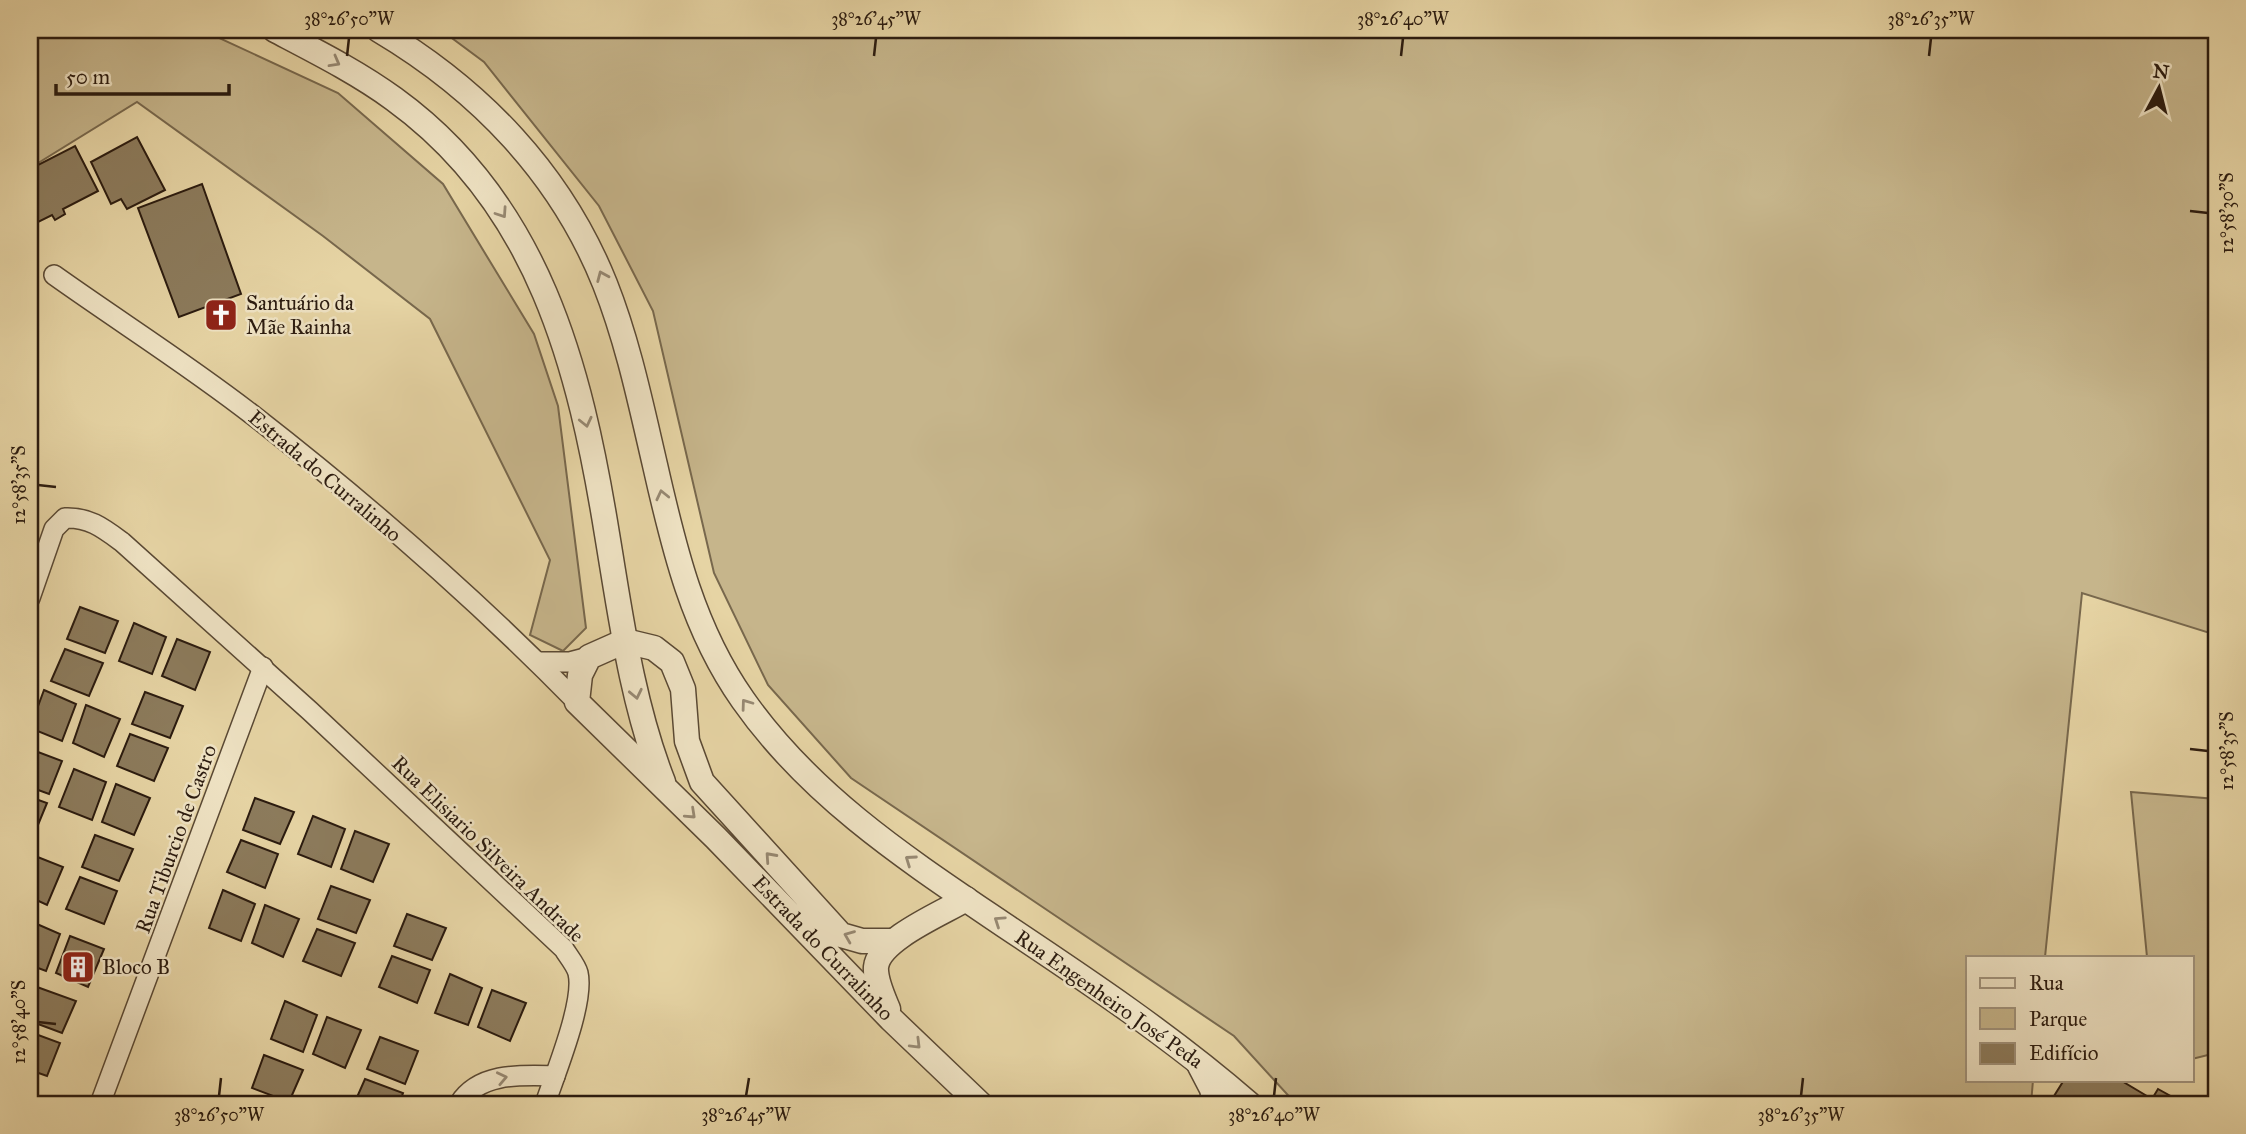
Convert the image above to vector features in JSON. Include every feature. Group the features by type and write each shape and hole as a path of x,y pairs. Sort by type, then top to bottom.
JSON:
{"street":[{"path":"275,30 356,74 430,128 492,197 520,239 544,286 576,379 597,471 625,641 647,742 666,791"},
{"name":"Rua Engenheiro José Peda","path":"379,30 409,48 492,113 538,166 580,231 607,288 622,338 692,608 725,673 772,739 802,772 884,842 1196,1058 1249,1104"},
{"name":"Estrada do Curralinho","path":"54,275 253,415 361,503 538,662 782,904 891,1018 980,1104"},
{"name":"Rua Elisiario Silveira Andrade","path":"30,598 54,530 65,518 83,517 100,526 122,542 263,667 564,949 578,971 579,990 545,1104"},
{"path":"538,662 570,662 589,657 625,641 654,648 672,662 682,689 687,741 702,782 841,935 862,942 892,941"},
{"path":"577,702 580,675 589,657"},
{"name":"Rua Tiburcio de Castro","path":"100,1104 263,667"},
{"path":"891,1018 876,967 881,952 892,941 966,899"},
{"path":"1196,1058 1212,1088 1215,1104"},
{"path":"458,1104 484,1083 506,1076 555,1076"}],"green space":[{"path":"30,30 202,30 338,93 443,184 534,334 558,406 586,628 563,651 530,635 550,560 430,319 323,236 137,102 30,168"},
{"path":"441,30 2216,30 2216,635 2082,593 2045,956 1966,956 1966,1082 2033,1082 2031,1104 1296,1104 1234,1036 851,778 768,685 714,573 653,311 599,206 484,62"},
{"path":"2131,792 2216,799 2216,1053 2194,1058 2194,956 2147,956"}],"building":[{"path":"137,137 165,190 127,209 121,199 111,204 91,162"},
{"path":"75,146 98,191 63,209 65,214 55,220 52,215 30,226 30,169"},
{"path":"202,184 241,294 179,317 138,208"},
{"path":"80,607 118,621 105,653 67,639"},
{"path":"134,623 166,637 152,674 119,661"},
{"path":"177,639 210,652 195,690 162,676"},
{"path":"65,649 103,663 89,696 51,681"},
{"path":"44,690 76,704 62,741 30,728"},
{"path":"145,692 183,706 170,738 132,724"},
{"path":"86,705 120,719 104,757 73,743"},
{"path":"130,734 168,748 154,781 117,766"},
{"path":"30,749 62,761 49,794 30,787"},
{"path":"74,769 106,782 92,820 59,807"},
{"path":"116,784 150,798 134,835 102,822"},
{"path":"30,797 47,803 33,837 30,835"},
{"path":"255,798 294,812 280,844 243,830"},
{"path":"313,816 345,829 331,867 298,854"},
{"path":"355,831 389,844 373,882 341,869"},
{"path":"95,835 133,849 119,881 82,867"},
{"path":"241,840 278,854 265,888 227,872"},
{"path":"30,854 63,867 47,905 30,897"},
{"path":"80,877 117,891 104,924 66,909"},
{"path":"331,886 370,900 356,933 318,919"},
{"path":"223,890 255,904 241,941 209,928"},
{"path":"265,905 299,919 283,957 252,943"},
{"path":"407,914 446,928 432,960 394,946"},
{"name":"Bloco B","path":"30,921 60,934 46,971 30,965"},
{"path":"317,929 355,943 341,976 303,961"},
{"name":"Bloco B","path":"70,936 104,949 88,987 56,973"},
{"path":"392,956 430,970 417,1003 379,987"},
{"path":"450,974 482,988 468,1025 435,1013"},
{"path":"37,987 76,1001 62,1033 30,1021 30,1005"},
{"path":"492,990 526,1003 510,1041 478,1027"},
{"path":"285,1001 317,1015 303,1052 271,1039"},
{"path":"327,1017 361,1030 345,1068 313,1054"},
{"path":"30,1032 60,1043 47,1076 30,1070"},
{"path":"380,1037 418,1051 405,1084 367,1069"},
{"path":"264,1055 303,1070 289,1102 252,1088"},
{"path":"365,1079 403,1093 399,1104 354,1104"},
{"path":"2063,1082 2123,1082 2152,1099 2158,1089 2185,1104 2049,1104"}],"place":[{"name":"Santuário da Mãe Rainha","path":"221,315"},
{"name":"Bloco B","path":"78,967"}]}
